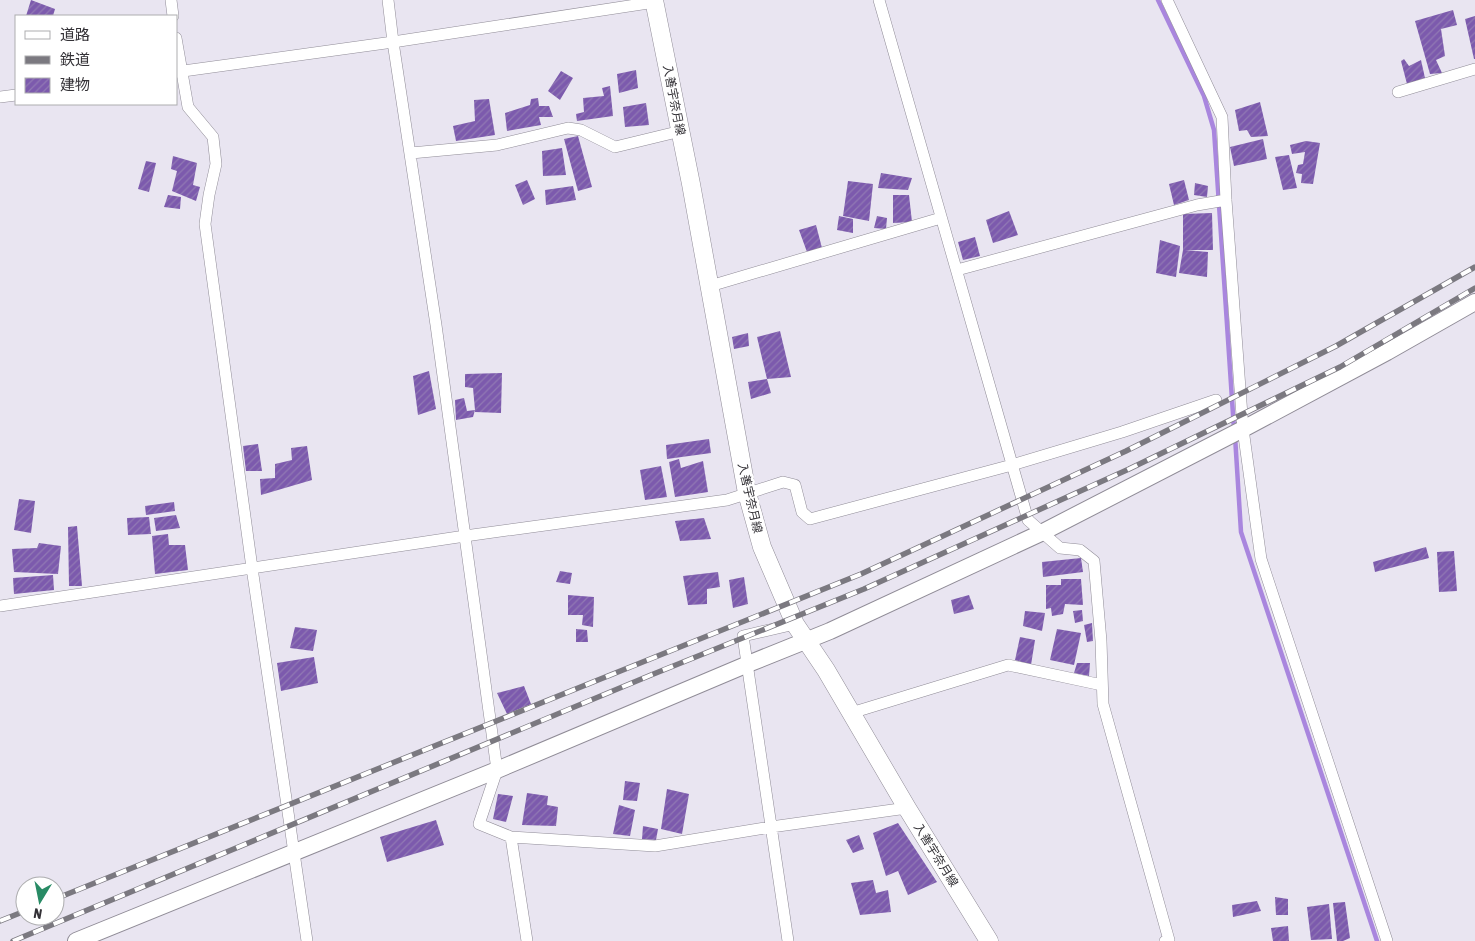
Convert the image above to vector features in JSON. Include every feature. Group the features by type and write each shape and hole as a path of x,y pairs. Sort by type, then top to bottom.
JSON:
{"main road":[{"name":"入善宇奈月線","path":"655,1 710,286 747,493 762,547 795,624 826,670 907,808 990,941"}],"street":[{"path":"171,0 173,15"},
{"path":"388,0 497,770 479,824 511,837 655,846 907,808"},
{"path":"879,0 1028,520 1060,548 1080,550 1094,561 1101,641 1103,704 1169,940 1165,941"},
{"path":"1167,0 1222,117 1226,200 1243,429 1260,559 1387,941"},
{"path":"307,941 252,568 205,224 216,164 213,138 188,107 179,71 393,42 655,1"},
{"path":"1398,92 1475,70"},
{"path":"0,97 15,95"},
{"path":"411,153 497,146 568,128 582,130 615,147 681,131"},
{"path":"957,270 1187,208 1226,200"},
{"path":"710,286 941,218"},
{"path":"76,941 497,770 806,641 1043,532 1243,429 1387,352 1475,302"},
{"path":"0,606 465,536 727,500 783,482 795,485 802,512 810,520 1012,465 1122,432 1216,400"},
{"path":"788,941 743,636 795,624"},
{"path":"851,713 1008,665 1102,684"},
{"path":"511,837 527,941"}],"building":[{"path":"31,0 55,9 53,15 26,15"},
{"path":"1453,10 1457,25 1441,29 1445,56 1436,60 1442,73 1430,74 1415,21"},
{"path":"1475,16 1475,59 1474,59 1465,19"},
{"path":"1404,59 1409,66 1421,60 1425,78 1407,84 1401,61"},
{"path":"636,70 638,88 619,93 617,74"},
{"path":"561,71 573,78 560,100 548,91"},
{"path":"610,86 613,116 577,121 576,114 584,112 583,98 604,96 602,88"},
{"path":"538,98 539,106 549,106 553,117 539,117 541,125 507,131 505,113 530,105 531,99"},
{"path":"489,99 495,135 456,141 453,126 475,121 474,100"},
{"path":"1260,102 1268,136 1251,137 1247,130 1239,131 1235,110"},
{"path":"646,103 649,125 625,127 623,107"},
{"path":"578,136 592,187 578,191 564,139"},
{"path":"1263,139 1267,159 1234,166 1230,147"},
{"path":"1306,141 1320,143 1313,184 1301,183 1302,174 1296,173 1298,165 1303,164 1305,152 1292,154 1290,145"},
{"path":"562,148 566,175 543,176 542,151"},
{"path":"1289,155 1297,188 1283,190 1275,157"},
{"path":"173,156 197,163 193,185 200,187 196,201 172,191 177,171 171,169"},
{"path":"146,161 156,163 149,192 138,189"},
{"path":"881,173 912,178 908,190 878,188"},
{"path":"527,180 535,199 523,205 515,185"},
{"path":"1184,180 1189,200 1174,205 1169,184"},
{"path":"848,181 873,184 869,221 843,216"},
{"path":"1195,183 1208,186 1207,197 1194,195"},
{"path":"573,186 576,200 546,205 545,190"},
{"path":"168,195 181,197 180,209 164,207"},
{"path":"893,195 909,195 912,222 893,223"},
{"path":"1009,211 1018,235 993,243 986,220"},
{"path":"1212,213 1213,250 1185,250 1208,252 1207,277 1179,273 1183,250 1183,214"},
{"path":"839,216 853,219 853,233 837,230"},
{"path":"877,216 887,218 886,229 874,228"},
{"path":"816,225 822,248 807,252 799,230"},
{"path":"975,237 980,256 963,260 958,242"},
{"path":"1160,240 1180,246 1176,277 1156,273"},
{"path":"780,331 791,377 767,379 757,337"},
{"path":"748,333 749,346 734,349 732,337"},
{"path":"429,371 436,409 418,415 413,376"},
{"path":"502,373 501,413 475,412 473,388 465,387 465,374"},
{"path":"767,379 771,393 751,399 748,382"},
{"path":"464,398 467,411 475,410 473,417 456,420 455,400"},
{"path":"709,439 711,453 667,459 666,445"},
{"path":"258,444 262,471 246,471 243,446"},
{"path":"307,446 312,480 261,495 260,479 275,478 275,464 292,460 291,448"},
{"path":"679,459 681,468 703,461 708,492 675,497 669,462"},
{"path":"661,466 667,497 645,500 640,470"},
{"path":"19,499 35,501 31,533 14,530"},
{"path":"174,502 175,511 146,515 145,506"},
{"path":"176,515 180,528 156,531 154,518"},
{"path":"149,517 151,534 128,535 127,518"},
{"path":"704,518 711,539 680,541 675,521"},
{"path":"77,526 82,586 69,586 68,527"},
{"path":"168,534 169,545 185,545 188,570 155,574 152,536"},
{"path":"39,543 61,546 58,574 14,572 12,549 37,548"},
{"path":"1426,547 1429,558 1375,572 1373,562"},
{"path":"1454,551 1457,591 1439,592 1437,552"},
{"path":"1081,558 1083,572 1043,577 1042,562"},
{"path":"560,571 572,573 570,584 556,582"},
{"path":"718,572 720,587 707,589 707,604 688,605 683,576"},
{"path":"53,575 54,590 14,594 13,578"},
{"path":"744,577 748,604 733,608 729,580"},
{"path":"1061,579 1081,579 1083,605 1065,604 1063,614 1052,616 1051,608 1046,609 1046,585 1061,585"},
{"path":"568,595 594,597 593,627 582,625 583,615 568,615"},
{"path":"969,595 974,609 954,614 951,600"},
{"path":"1082,610 1083,621 1075,623 1073,611"},
{"path":"1025,611 1045,613 1042,631 1023,626"},
{"path":"1092,623 1093,641 1087,642 1084,625"},
{"path":"295,627 317,630 313,651 290,648"},
{"path":"576,629 587,630 588,642 576,642"},
{"path":"1057,629 1081,633 1074,665 1050,660"},
{"path":"1020,637 1035,640 1031,665 1015,660"},
{"path":"314,657 318,683 281,691 277,663"},
{"path":"1077,663 1090,663 1089,676 1074,673"},
{"path":"524,686 531,704 507,714 497,693"},
{"path":"625,781 640,783 637,801 623,800"},
{"path":"667,789 689,794 682,834 661,829"},
{"path":"527,793 548,796 547,805 558,807 556,826 522,825"},
{"path":"498,794 513,796 506,822 493,819"},
{"path":"619,805 635,810 630,836 613,834"},
{"path":"436,820 444,845 387,862 380,837"},
{"path":"898,823 937,882 908,895 898,871 886,876 873,833"},
{"path":"643,826 658,829 656,840 642,839"},
{"path":"859,835 864,849 853,853 846,840"},
{"path":"873,880 876,893 888,890 891,912 860,915 851,883"},
{"path":"1275,897 1288,899 1288,915 1276,915"},
{"path":"1257,901 1261,911 1233,917 1232,905"},
{"path":"1345,902 1350,938 1337,941 1333,903"},
{"path":"1329,904 1332,939 1311,940 1307,907"},
{"path":"1288,926 1289,941 1273,941 1271,928"}],"waterway":[{"path":"1158,0 1204,96 1214,130 1234,429"},
{"path":"1235,436 1241,532 1377,941"}],"railway":[{"path":"65,895 861,574 1126,451 1336,346 1475,267"},
{"path":"13,941 651,675 864,589 1129,469 1340,367 1475,288"},
{"path":"0,921 15,915"}]}
